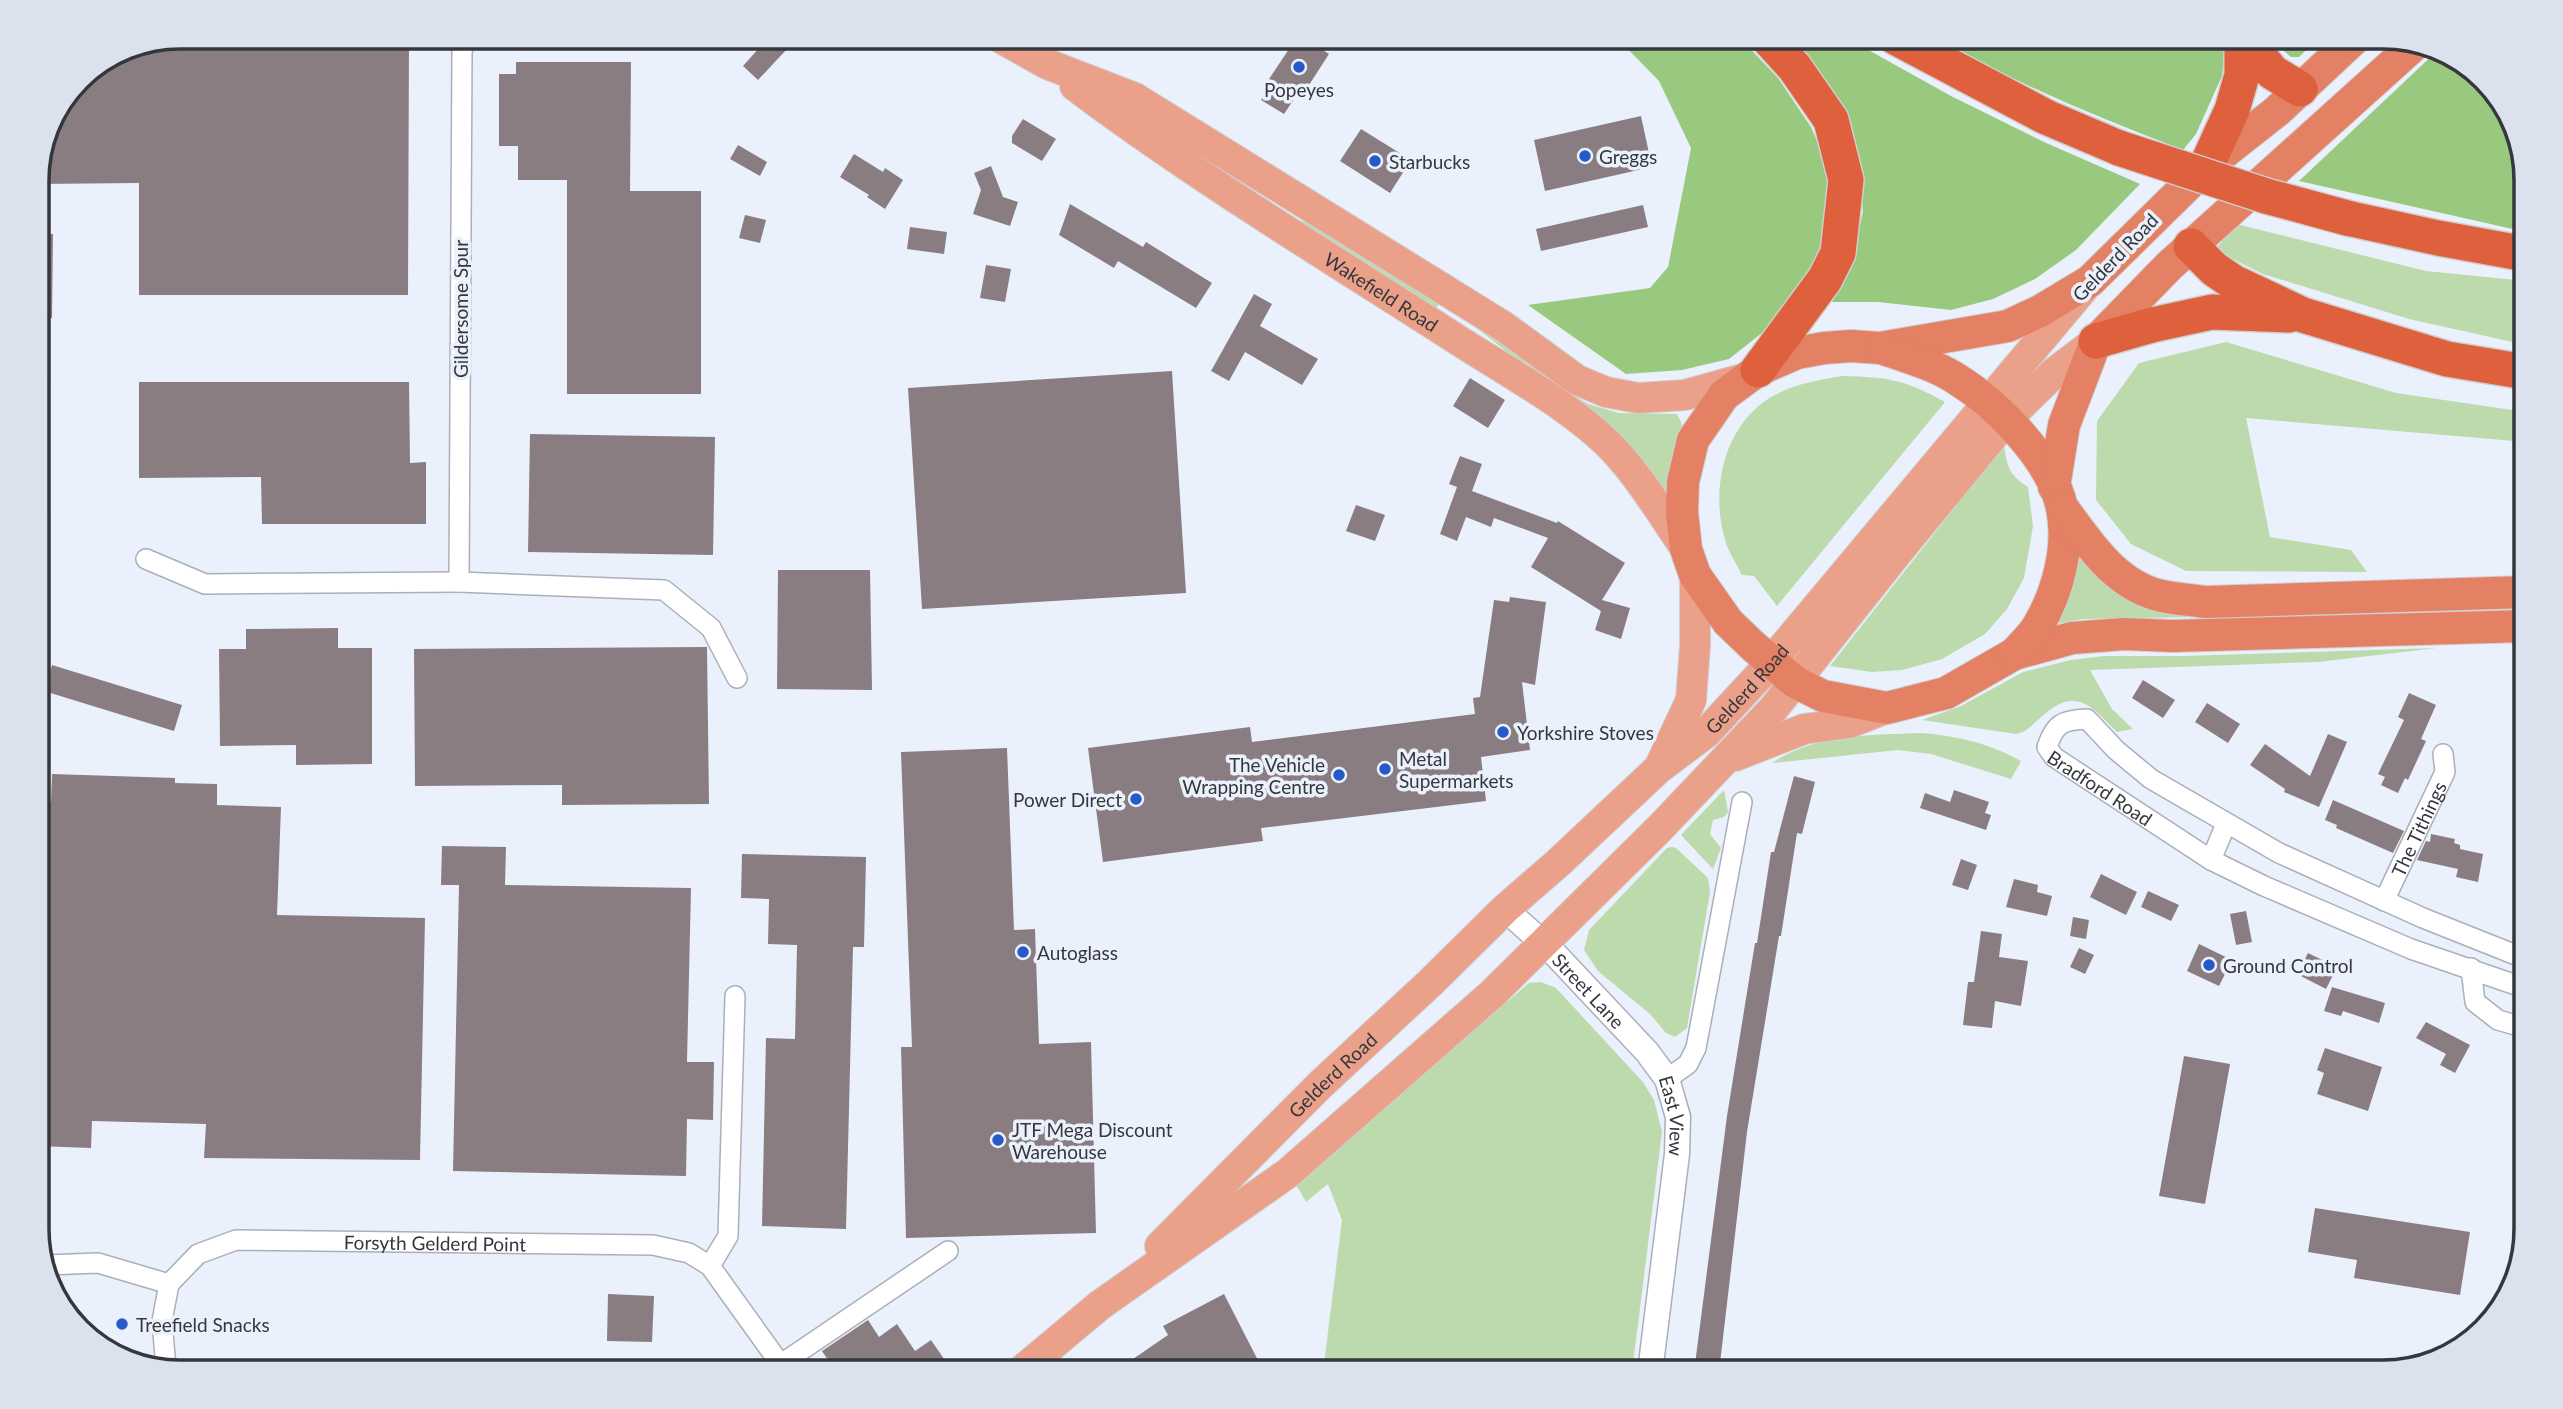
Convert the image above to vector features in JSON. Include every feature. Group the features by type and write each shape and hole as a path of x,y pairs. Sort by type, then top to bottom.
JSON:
{"highway":[{"path":"1752,374 1825,279 1838,253 1846,180 1830,120 1795,68 1778,49"},
{"path":"1918,49 2046,117 2119,148 2266,196 2347,218 2514,252"},
{"path":"2206,167 2232,110 2242,75 2243,49"},
{"path":"2253,49 2272,72 2300,89 2327,85 2402,50"},
{"name":"Gelderd Road","path":"2090,281 2206,167 2300,89 2343,49"},
{"name":"Gelderd Road","path":"2058,497 2064,425 2096,341 2192,246 2406,51"},
{"path":"2173,198 2181,225 2192,246 2214,270 2233,282 2304,315 2447,359 2514,370"},
{"path":"2090,281 2040,311 2008,326 1880,348 1851,346 1797,354 1752,374 1724,395 1693,440 1683,482 1682,512 1690,562 1728,622 1795,682 1823,696 1887,708 1946,693 2014,654 2072,638 2124,634 2173,636 2514,626"},
{"path":"2096,341 2212,312 2304,315"},
{"path":"1880,348 1954,377 1997,411 2033,451 2058,497 2102,559 2127,581 2159,596 2205,602 2514,592"},
{"path":"2014,654 2037,629 2050,604 2065,544 2058,497"}],"main road":[{"name":"Wakefield Road","path":"1020,49 1047,64 1112,114 1176,140 1503,326 1577,380 1606,392 1638,398 1685,395 1752,374"},
{"name":"Wakefield Road","path":"1176,140 1563,407 1614,450 1644,487 1690,562"},
{"name":"Gelderd Road","path":"1035,1360 1100,1306 1288,1173 1492,993 1725,760 1774,708 1896,552 2090,281"},
{"name":"Gelderd Road","path":"1100,1306 1320,1086 1505,909 1658,769 1706,733 1997,411 2096,341"},
{"path":"1658,769 1691,700 1695,646 1690,562"},
{"path":"1725,760 1804,729 1849,723 1887,708"}],"street":[{"name":"Gildersome Spur","path":"459,582 463,49"},
{"path":"146,559 205,584 459,582 664,590 711,628 737,678"},
{"name":"Bradford Road","path":"2514,954 2423,918 2278,853 2151,779 2116,750 2087,719 2068,720 2052,731 2047,747 2054,757 2211,860 2264,886 2411,949 2514,984"},
{"name":"The Tithings","path":"2384,901 2445,772 2443,754"},
{"name":"East View","path":"1651,1360 1677,1154 1678,1117 1667,1079 1688,1064 1696,1048 1731,832 1742,802"},
{"path":"2211,860 2226,824"},
{"name":"Street Lane","path":"1505,909 1544,943 1647,1052 1667,1079"},
{"path":"2411,949 2423,918"},
{"path":"2471,968 2475,1002 2498,1020 2514,1025"},
{"path":"710,1266 728,1236 736,996"},
{"name":"Forsyth Gelderd Point","path":"169,1284 198,1254 236,1240 653,1245 689,1253 710,1266 777,1360"},
{"name":"Forsyth Gelderd Point","path":"794,1360 947,1251"},
{"path":"55,1265 98,1264 169,1284 162,1321 165,1359"}],"green space":[{"path":"1628,49 1750,49 1778,78 1811,127 1825,160 1830,191 1820,254 1802,291 1772,325 1729,359 1682,370 1626,374 1528,305 1650,288 1668,267 1691,148 1659,81"},
{"path":"1787,49 1867,49 1951,96 2044,142 2140,184 2076,250 2035,279 1993,299 1951,310 1878,302 1832,302 1852,257 1863,212 1859,172"},
{"path":"1956,49 2225,49 2222,76 2196,134 2183,150 2056,98"},
{"path":"2282,49 2307,49 2299,57 2291,57"},
{"path":"2430,58 2463,76 2476,87 2487,100 2504,130 2514,172 2514,229 2299,181"},
{"path":"1299,220 1309,223 1438,299 1438,306 1432,311 1298,224"},
{"path":"2236,224 2426,271 2514,280 2514,342 2409,319 2263,274 2215,250"},
{"path":"1466,320 1512,347 1546,378 1588,404 1619,413 1677,414 1687,434 1675,505 1648,466 1609,425 1537,375"},
{"path":"2226,342 2396,393 2514,410 2514,441 2246,418 2270,537 2351,550 2367,572 2186,571 2131,544 2096,500 2097,421 2139,363"},
{"path":"1843,376 1896,381 1945,402 1777,606 1754,576 1742,575 1727,546 1719,505 1724,463 1741,426 1754,410 1771,397 1797,386"},
{"path":"2004,445 2010,470 2028,487 2033,526 2024,578 2007,609 1985,634 1942,659 1902,670 1872,672 1830,666"},
{"path":"2071,544 2198,612 2197,617 2084,619 2044,626"},
{"path":"2437,648 2318,662 2090,670 2112,709 2133,729 2117,732 2090,707 2072,701 2062,703 2029,728 2016,734 1922,720 1961,706 2023,672 2071,660 2104,656"},
{"path":"1921,733 1972,741 2021,761 2011,779 1931,754 1898,750 1772,763 1788,753 1825,741"},
{"path":"1724,790 1728,812 1724,817 1713,820 1710,834 1721,848 1713,869 1681,835"},
{"path":"1672,847 1708,878 1710,892 1687,1028 1675,1037 1666,1033 1650,1014 1598,971 1584,950 1589,930 1667,848"},
{"path":"1541,982 1556,988 1643,1082 1654,1100 1662,1132 1634,1360 1324,1360 1342,1220 1328,1184 1306,1202 1297,1186 1320,1162 1529,983"}],"building":[{"path":"180,49 409,49 408,295 139,295 139,183 49,184 53,146 76,100 100,76 130,59 163,50"},
{"path":"758,49 787,49 758,80 743,66"},
{"name":"Popeyes","path":"1289,49 1321,49 1329,54 1300,99 1296,96 1284,114 1261,100 1273,82 1269,79"},
{"path":"516,62 631,62 630,191 701,191 701,394 567,394 567,180 518,180 518,146 499,146 499,74 516,74"},
{"path":"1641,116 1652,167 1545,191 1534,140"},
{"path":"1023,119 1056,139 1042,161 1012,143 1012,136"},
{"name":"Starbucks","path":"1361,129 1411,160 1390,193 1340,161"},
{"path":"738,145 767,162 760,176 730,159"},
{"path":"854,154 883,172 885,168 903,180 885,209 867,197 869,195 840,177"},
{"path":"991,166 1003,197 1018,202 1010,226 973,214 981,190 974,173"},
{"path":"1070,204 1143,247 1146,242 1212,283 1196,308 1118,261 1114,268 1059,235"},
{"path":"1643,205 1648,227 1541,251 1536,229"},
{"path":"745,215 766,220 760,243 739,238"},
{"path":"910,227 947,232 944,254 907,249"},
{"path":"49,234 53,234 52,318 49,318"},
{"path":"986,265 1011,269 1005,302 980,298"},
{"path":"1254,294 1272,304 1260,326 1318,359 1302,385 1245,352 1229,381 1211,371"},
{"path":"1172,371 1186,593 922,609 908,388"},
{"path":"1470,378 1505,400 1488,428 1453,406"},
{"path":"139,382 409,382 410,463 426,462 426,524 262,524 261,477 139,478"},
{"path":"530,434 715,437 713,555 528,552"},
{"path":"1460,456 1482,464 1472,491 1557,523 1558,521 1625,563 1602,600 1630,608 1621,639 1595,630 1601,611 1531,567 1548,538 1494,518 1491,527 1466,517 1457,541 1440,534 1457,487 1449,484"},
{"path":"1356,505 1385,515 1375,541 1346,531"},
{"path":"778,570 870,570 872,690 777,689"},
{"path":"1510,597 1546,602 1535,685 1522,682 1530,750 1481,757 1486,801 1261,828 1263,841 1103,862 1088,748 1250,727 1252,742 1475,714 1473,698 1480,697 1494,600 1509,602"},
{"path":"338,628 338,648 372,648 372,764 296,765 296,745 220,746 219,649 246,649 246,629"},
{"path":"707,647 709,804 562,805 562,785 415,786 414,649"},
{"path":"52,665 182,705 174,731 49,693"},
{"path":"2143,680 2175,700 2163,718 2132,698"},
{"path":"2409,693 2436,705 2421,739 2426,741 2408,780 2405,778 2398,793 2381,785 2385,777 2378,774 2404,720 2398,717"},
{"path":"2207,703 2240,724 2228,743 2195,722"},
{"path":"2328,734 2347,742 2319,807 2284,792 2285,789 2250,765 2265,744 2310,776"},
{"path":"1007,748 1014,930 1035,929 1039,1044 1091,1042 1096,1233 906,1238 901,1047 912,1047 901,752"},
{"path":"52,774 175,778 175,783 217,784 217,805 281,807 277,915 425,918 420,1160 204,1158 206,1124 92,1121 91,1148 49,1146"},
{"path":"1794,776 1815,782 1802,834 1797,833 1779,936 1747,1132 1720,1360 1696,1360 1727,1116 1771,852 1774,852"},
{"path":"1954,790 1989,802 1985,813 1991,815 1986,830 1920,808 1925,793 1950,802"},
{"path":"2333,800 2404,831 2393,853 2336,828 2337,825 2325,820"},
{"path":"2431,834 2455,839 2454,843 2460,845 2460,849 2483,854 2478,882 2456,877 2458,869 2417,860 2426,841 2430,842"},
{"path":"442,846 506,847 505,885 691,888 687,1062 714,1062 713,1120 687,1119 686,1176 453,1171 459,885 441,885"},
{"path":"742,854 866,857 864,947 853,947 846,1229 762,1226 766,1038 795,1039 797,945 768,944 769,899 741,898"},
{"path":"1961,859 1977,865 1968,890 1952,885"},
{"path":"2101,874 2137,892 2126,915 2090,897"},
{"path":"2014,879 2038,885 2037,892 2052,896 2047,916 2006,907"},
{"path":"2148,891 2179,905 2171,921 2141,907"},
{"path":"2246,911 2252,942 2236,945 2230,914"},
{"path":"2073,917 2089,920 2086,939 2070,936"},
{"path":"1981,931 2002,934 1999,957 2028,961 2021,1006 1995,1001 1992,1028 1963,1025 1968,982 1974,982"},
{"name":"Ground Control","path":"2199,944 2232,960 2219,986 2187,971"},
{"path":"2079,948 2094,955 2085,974 2070,967"},
{"path":"2308,953 2337,967 2326,989 2297,974"},
{"path":"2332,987 2385,1003 2379,1023 2343,1011 2341,1016 2324,1011"},
{"path":"2426,1022 2470,1045 2455,1073 2440,1065 2446,1054 2416,1038"},
{"path":"2325,1048 2382,1067 2368,1111 2317,1094 2324,1073 2317,1070"},
{"path":"2184,1056 2230,1064 2205,1204 2159,1196"},
{"path":"2315,1208 2470,1232 2460,1295 2354,1278 2357,1260 2308,1252"},
{"path":"608,1294 654,1296 652,1342 607,1341"},
{"path":"1224,1294 1258,1360 1132,1360 1168,1335 1163,1326"},
{"path":"868,1320 879,1337 897,1324 915,1351 931,1340 945,1360 828,1360 822,1351"}],"place":[{"name":"Popeyes","path":"1299,67"},
{"name":"Greggs","path":"1585,156"},
{"name":"Starbucks","path":"1375,161"},
{"name":"Yorkshire Stoves","path":"1503,732"},
{"name":"Metal Supermarkets","path":"1385,769"},
{"name":"The Vehicle Wrapping Centre","path":"1339,775"},
{"name":"Power Direct","path":"1136,799"},
{"name":"Autoglass","path":"1023,952"},
{"name":"Ground Control","path":"2209,965"},
{"name":"JTF Mega Discount Warehouse","path":"998,1140"},
{"name":"Treefield Snacks","path":"122,1324"}]}
